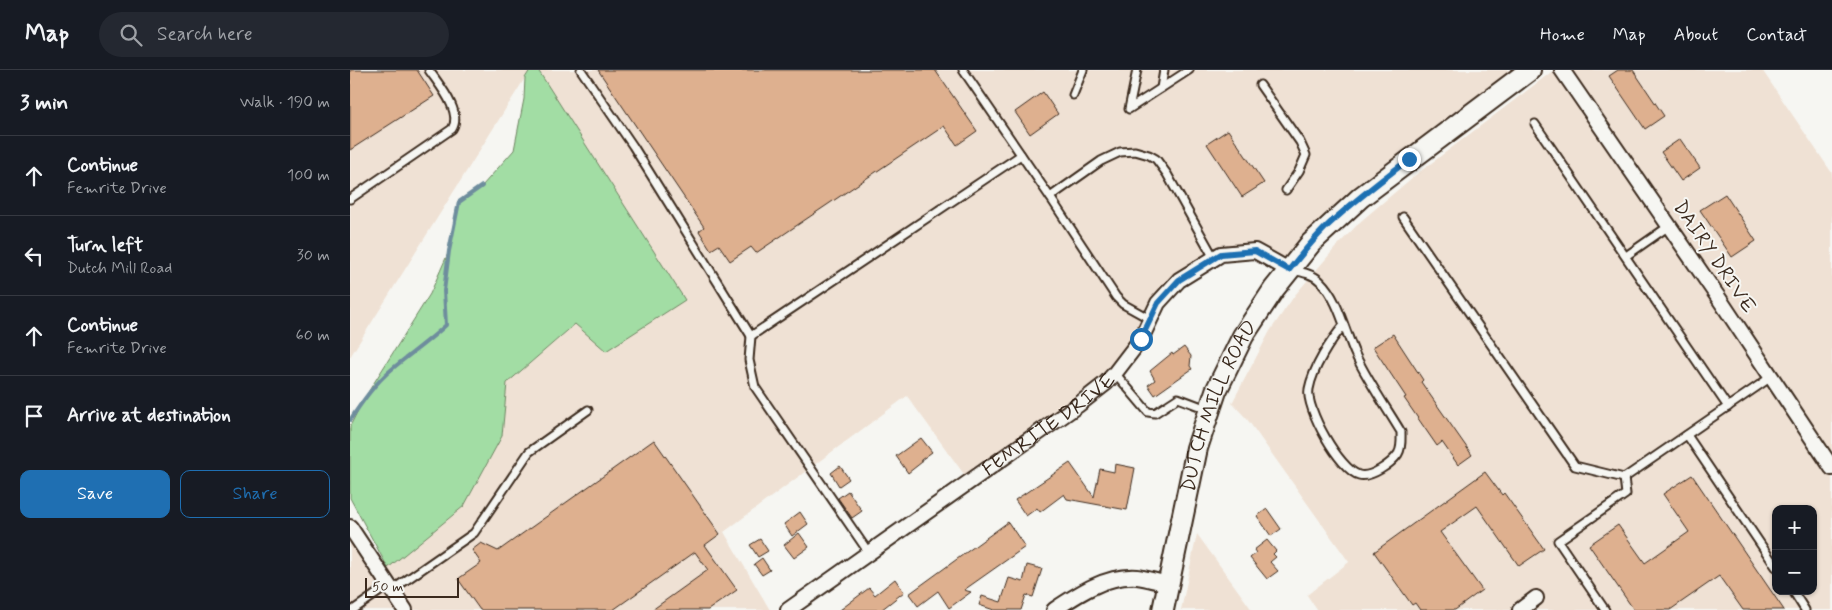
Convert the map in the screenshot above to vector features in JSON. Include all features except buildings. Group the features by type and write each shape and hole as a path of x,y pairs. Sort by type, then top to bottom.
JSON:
{"street":[{"name":"DUTCH MILL ROAD","path":"1163,610 1197,448 1216,390 1243,336 1274,289 1326,227 1361,197 1409,159 1530,70"},
{"name":"DAIRY DRIVE","path":"1562,70 1832,468"},
{"name":"FEMRITE DRIVE","path":"788,610 806,605 869,553 1078,405 1106,383 1141,339 1158,303 1179,280 1221,254 1255,251 1289,270"},
{"path":"350,526 405,610"},
{"path":"1054,610 1088,588 1120,578 1138,577 1168,584"},
{"path":"1520,610 1536,598"}],"lane":[{"path":"350,199 452,130 456,120 455,112 429,70"},
{"path":"581,70 633,146 751,336 749,360 755,387 869,553"},
{"path":"963,70 1116,297 1123,304 1150,318"},
{"path":"1074,95 1083,70"},
{"path":"1137,70 1129,109 1189,70"},
{"path":"1161,88 1164,70"},
{"path":"1260,86 1300,142 1306,155 1299,171 1286,190"},
{"path":"1536,124 1728,407"},
{"path":"1050,197 1101,161 1120,152 1135,151 1149,155 1156,160 1166,174 1214,258"},
{"path":"751,336 1021,155"},
{"path":"1403,217 1575,466 1624,478 1771,377"},
{"path":"1626,256 1669,226"},
{"path":"1289,270 1306,273 1319,279 1336,307 1344,325 1356,356 1401,432 1401,444 1398,455 1376,473 1360,476 1346,468 1332,447 1311,408 1308,390 1319,362 1344,325"},
{"path":"1115,373 1148,412 1155,413 1178,398 1210,410"},
{"path":"353,610 391,588 474,533 529,452 588,410"},
{"path":"1687,435 1772,560"},
{"path":"1605,610 1558,541 1626,494 1624,478"},
{"path":"1795,595 1805,610"}],"shaded area":[{"path":"350,70 530,70 350,357"},
{"path":"538,70 1530,70 1409,159 1289,270 1255,251 1221,254 1179,280 1115,373 969,481 907,396 724,532 770,610 350,610 350,527 381,573 464,506 502,436 507,383 575,324 685,300"},
{"path":"1554,70 1762,70 1832,173 1832,610 1317,610 1307,595 1349,562 1247,419 1232,403 1270,331 1295,295 1361,221 1413,177"},
{"path":"1197,534 1252,610 1181,610"}],"green space":[{"path":"530,70 538,70 685,300 606,351 575,324 507,383 502,436 464,506 388,568 350,498 350,426 365,397 430,294 449,251 459,202 482,186 514,150 524,99 525,78"}],"waterway":[{"path":"350,420 369,393 386,374 446,325 444,291 449,251 459,202 482,186"}],"route":[{"path":"1141,339 1158,303 1179,280 1221,254 1255,251 1289,270 1326,227 1409,159"}]}
